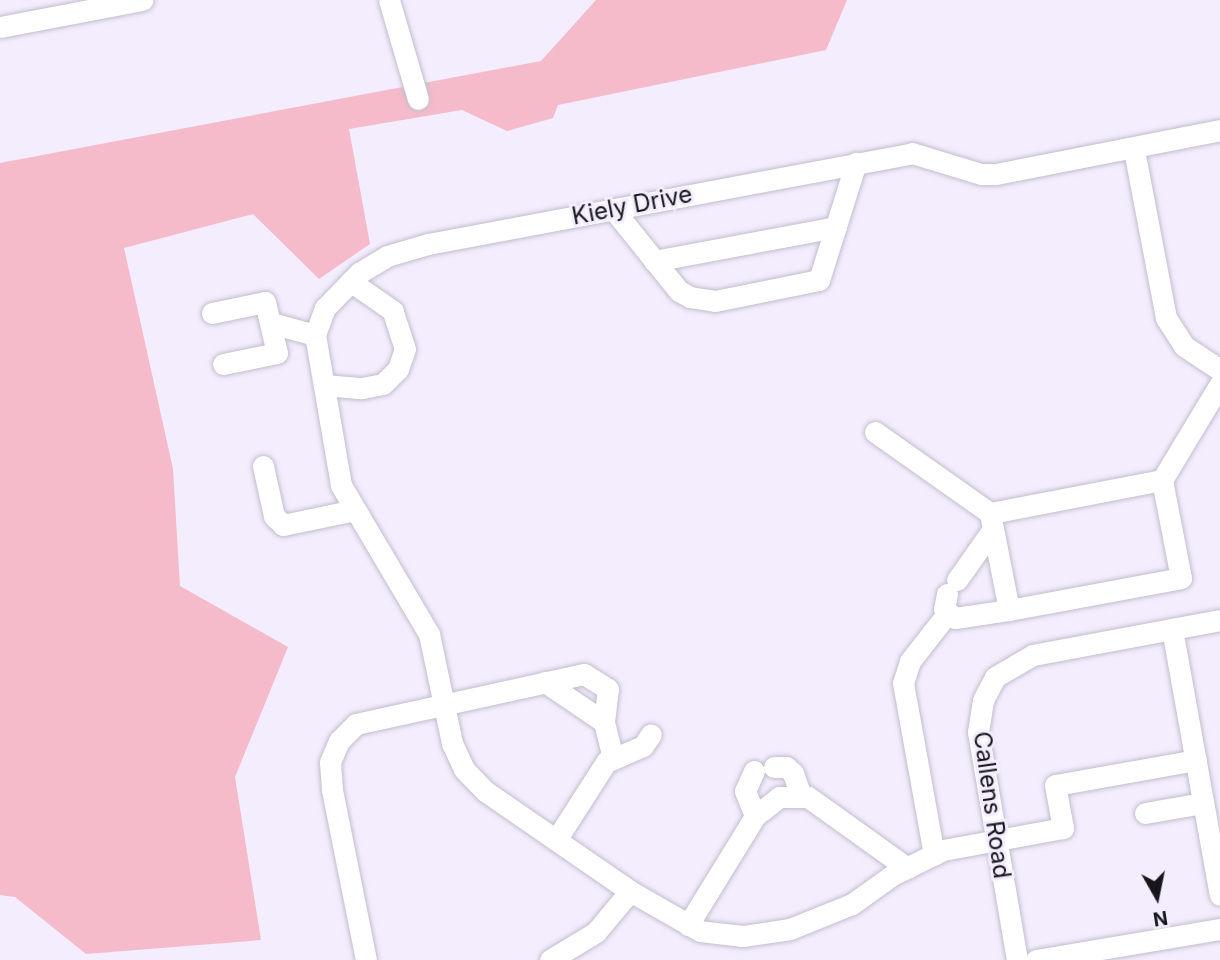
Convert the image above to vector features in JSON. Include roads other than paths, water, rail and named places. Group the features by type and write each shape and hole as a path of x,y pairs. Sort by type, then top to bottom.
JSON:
{"street":[{"path":"0,27 142,0"},
{"path":"389,0 418,99"},
{"name":"Kiely Drive","path":"315,335 320,316 350,281 373,263 407,249 912,153 981,174 996,174 1134,150 1220,130"},
{"path":"1134,150 1166,318 1184,346 1220,370"},
{"path":"613,209 680,291 690,298 715,301 819,280 856,163"},
{"path":"654,261 836,227"},
{"path":"324,385 366,398 391,377 403,359 405,340 393,311 350,281"},
{"path":"212,313 265,302 271,323 277,353 223,364"},
{"path":"271,323 315,335 341,485 429,634 452,743 464,769 485,791 630,891 700,931 743,936 790,929 852,904 907,868 934,855 1063,828 1055,785 1196,760"},
{"path":"950,596 955,618 1181,578 1163,481 1220,384"},
{"path":"875,432 992,521 1009,610"},
{"path":"263,466 274,516 283,525 355,510"},
{"path":"934,855 903,682 910,661 992,521 1163,481"},
{"name":"Callens Road","path":"1017,960 978,732 983,700 995,677 1034,655 1220,620"},
{"path":"1172,629 1220,895"},
{"path":"366,960 332,790 330,762 339,741 356,724 584,674 608,689 604,722 613,757"},
{"path":"545,682 604,722"},
{"path":"556,840 613,757 643,746 651,734"},
{"path":"755,816 745,792 764,769 786,767 793,773 801,796 907,868"},
{"path":"688,925 755,816 779,797 801,796"},
{"path":"1145,813 1203,803"},
{"path":"550,960 596,932 630,891"},
{"path":"1036,960 1220,929"}]}
